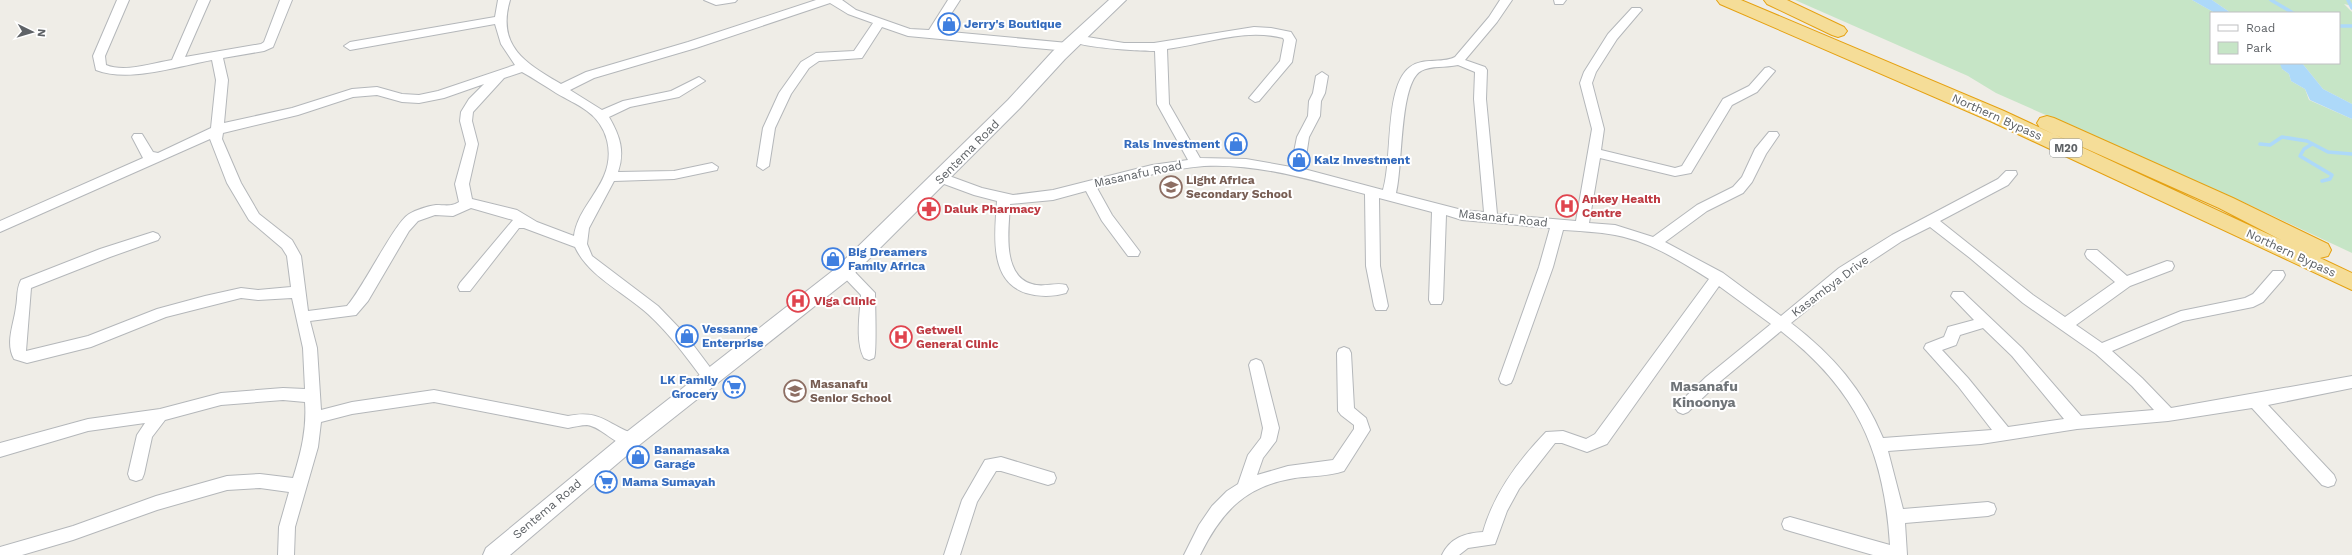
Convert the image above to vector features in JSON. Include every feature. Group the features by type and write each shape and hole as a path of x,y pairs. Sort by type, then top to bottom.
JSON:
{"highway":[{"path":"1718,0 1778,21"},
{"name":"Northern Bypass","path":"1726,0 1997,116 2352,282"},
{"name":"Northern Bypass","path":"1760,0 1838,31 2226,203 2352,265"},
{"path":"1773,0 1838,31"}],"main road":[{"name":"Sentema Road","path":"494,555 630,440 845,271 941,178 1072,43 1118,0"}],"street":[{"path":"122,0 99,56 100,67 110,71 131,71 266,46 286,0"},
{"path":"177,62 193,29 204,0"},
{"path":"504,0 500,10 502,34 508,47 523,67 592,108 600,116 616,146 616,159 610,177 592,207 582,228 580,244 588,259 653,310 680,338 710,378"},
{"path":"710,0 716,2 731,0"},
{"path":"560,90 590,75 692,45 827,0"},
{"path":"834,0 852,12 879,23 908,32 932,35 1120,47 1161,46 1257,30 1272,30 1287,34 1290,40 1286,62 1255,98"},
{"path":"932,35 954,0"},
{"path":"1457,61 1496,17 1506,0"},
{"path":"1582,226 1598,122 1587,87 1588,78 1612,37 1636,10"},
{"path":"350,46 500,20"},
{"path":"763,166 769,128 785,93 805,65 816,57 858,55 879,23"},
{"path":"1161,46 1164,104 1196,163"},
{"path":"217,56 222,80 216,139 234,183 254,217 287,244 294,256 302,317 310,348 314,418 310,447 288,527 286,555"},
{"path":"1388,196 1396,173 1397,122 1408,78 1411,73 1420,67 1457,61 1481,70 1480,99 1491,218"},
{"path":"0,227 154,158 164,156 217,130 239,123 294,112 360,91 377,91 402,98 419,99 440,95 501,76 523,67"},
{"path":"1593,152 1675,172 1686,170 1727,102 1732,98 1753,89 1769,71"},
{"path":"501,76 473,102 467,112 466,121 472,144 462,184 466,202 512,213 532,226"},
{"path":"1298,172 1303,137 1314,116 1315,101 1319,93 1322,76"},
{"path":"600,116 627,104 674,94 699,81"},
{"path":"1654,243 1708,204 1738,190 1748,179 1760,152 1773,135"},
{"path":"138,137 148,156 154,158"},
{"name":"Masanafu Road","path":"941,178 1004,199 1029,199 1152,169 1196,163 1246,163 1298,172 1439,210 1491,218 1616,230 1654,243 1700,265 1781,324 1822,357 1851,390 1878,445 1888,475 1896,517 1899,555"},
{"path":"610,177 674,175 712,168"},
{"name":"Kasambya Drive","path":"1683,408 1711,381 1854,265 1930,220 1993,187 2011,174"},
{"path":"1090,184 1107,218 1133,252"},
{"path":"1372,192 1373,266 1381,306"},
{"path":"1004,199 1002,235 1005,259 1009,273 1026,288 1061,289"},
{"path":"302,317 351,311 363,297 404,228 413,218 434,210 453,211 469,203"},
{"path":"1436,300 1439,210"},
{"path":"1930,220 1975,254 2028,299 2101,350 2137,382 2168,415"},
{"path":"465,287 511,227 520,223 580,244"},
{"path":"1506,379 1544,272 1558,224"},
{"path":"153,237 105,253 26,284 23,289 24,309 19,332 19,355 27,357 79,345 162,313 205,301 241,294 258,295 298,292"},
{"path":"2092,254 2125,282"},
{"path":"2065,325 2125,282 2167,266"},
{"path":"845,271 868,293 867,336 869,354"},
{"path":"2101,350 2181,316 2248,303 2258,298 2278,275"},
{"path":"1450,555 1454,547 1464,541 1489,539 1498,508 1505,494 1551,437 1563,437 1587,446 1601,440 1718,277"},
{"path":"1958,296 2017,352 2076,423"},
{"path":"1985,322 1953,331 1951,341 1931,348 1963,382 2004,434"},
{"path":"1192,555 1200,535 1211,518 1232,496 1245,488 1277,474 1338,466 1362,430 1361,422 1346,411 1344,353"},
{"path":"1245,488 1256,455 1268,441 1271,428 1256,365"},
{"path":"1878,445 1961,440 2076,423 2168,415 2350,384"},
{"path":"0,450 88,425 160,415 221,399 283,394 313,396"},
{"path":"314,418 352,408 434,396 568,422 586,419 606,427 620,437 630,440"},
{"path":"2255,401 2328,480"},
{"path":"136,474 145,435 160,415"},
{"path":"952,555 970,500 990,465 1001,464 1048,478"},
{"path":"0,554 73,533 156,503 227,483 260,481 299,486"},
{"path":"1896,517 1988,509"},
{"path":"1790,524 1899,555"}],"green space":[{"path":"1795,0 2192,0 2213,12 2210,12 2210,64 2283,64 2282,69 2289,74 2291,81 2305,89 2309,100 2352,119 2352,253 2252,206 1996,93 1968,76"},
{"path":"2212,0 2352,0 2352,6 2344,4 2352,12 2352,104 2323,89 2303,64 2340,64 2340,12 2230,12"}],"water":[{"path":"2192,0 2212,0 2230,12 2213,12"},
{"path":"2280,64 2303,64 2323,89 2352,104 2352,119 2310,100 2305,89 2291,81 2289,74 2282,69"}],"waterway":[{"path":"2271,0 2291,12"},
{"path":"2348,0 2352,8"},
{"path":"2340,26 2352,26"},
{"path":"2260,144 2270,145 2282,137 2307,141 2328,152 2352,154"},
{"path":"2312,144 2304,149 2300,156 2332,175 2330,179 2322,181"}],"place":[{"name":"Jerry's Boutique","path":"949,24"},
{"name":"Rals Investment","path":"1236,144"},
{"name":"Kalz Investment","path":"1299,160"},
{"name":"Light Africa Secondary School","path":"1171,187"},
{"name":"Ankey Health Centre","path":"1567,206"},
{"name":"Daluk Pharmacy","path":"929,209"},
{"name":"Big Dreamers Family Africa","path":"833,259"},
{"name":"Viga Clinic","path":"798,301"},
{"name":"Vessanne Enterprise","path":"687,336"},
{"name":"Getwell General Clinic","path":"901,337"},
{"name":"LK Family Grocery","path":"734,387"},
{"name":"Masanafu Senior School","path":"795,391"},
{"name":"Banamasaka Garage","path":"638,457"},
{"name":"Mama Sumayah","path":"606,482"}],"district":[{"name":"Masanafu Kinoonya","path":"1704,394"}]}
